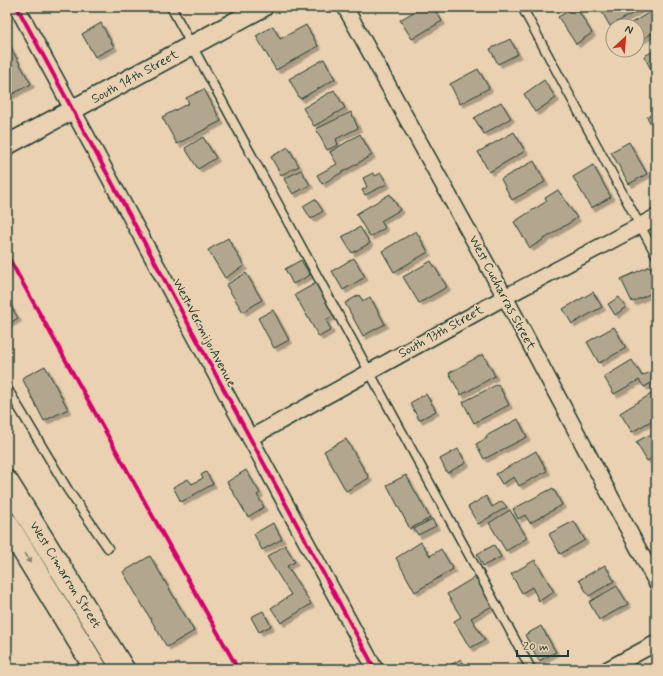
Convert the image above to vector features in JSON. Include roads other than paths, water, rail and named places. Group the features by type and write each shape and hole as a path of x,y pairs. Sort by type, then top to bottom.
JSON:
{"highway":[{"name":"West Cimarron Street","path":"7,482 124,669"},
{"name":"West Cimarron Street","path":"7,524 96,669"}],"street":[{"name":"West Vermijo Avenue","path":"17,7 375,669"},
{"name":"South 14th Street","path":"7,146 263,7"},
{"name":"West Cucharras Street","path":"345,7 505,297 656,582"},
{"name":"South 13th Street","path":"250,438 370,370 656,217"},
{"path":"608,669 656,643"}],"lane":[{"path":"171,7 532,669"},
{"path":"522,7 656,255"},
{"path":"7,388 68,490 108,548"}]}
